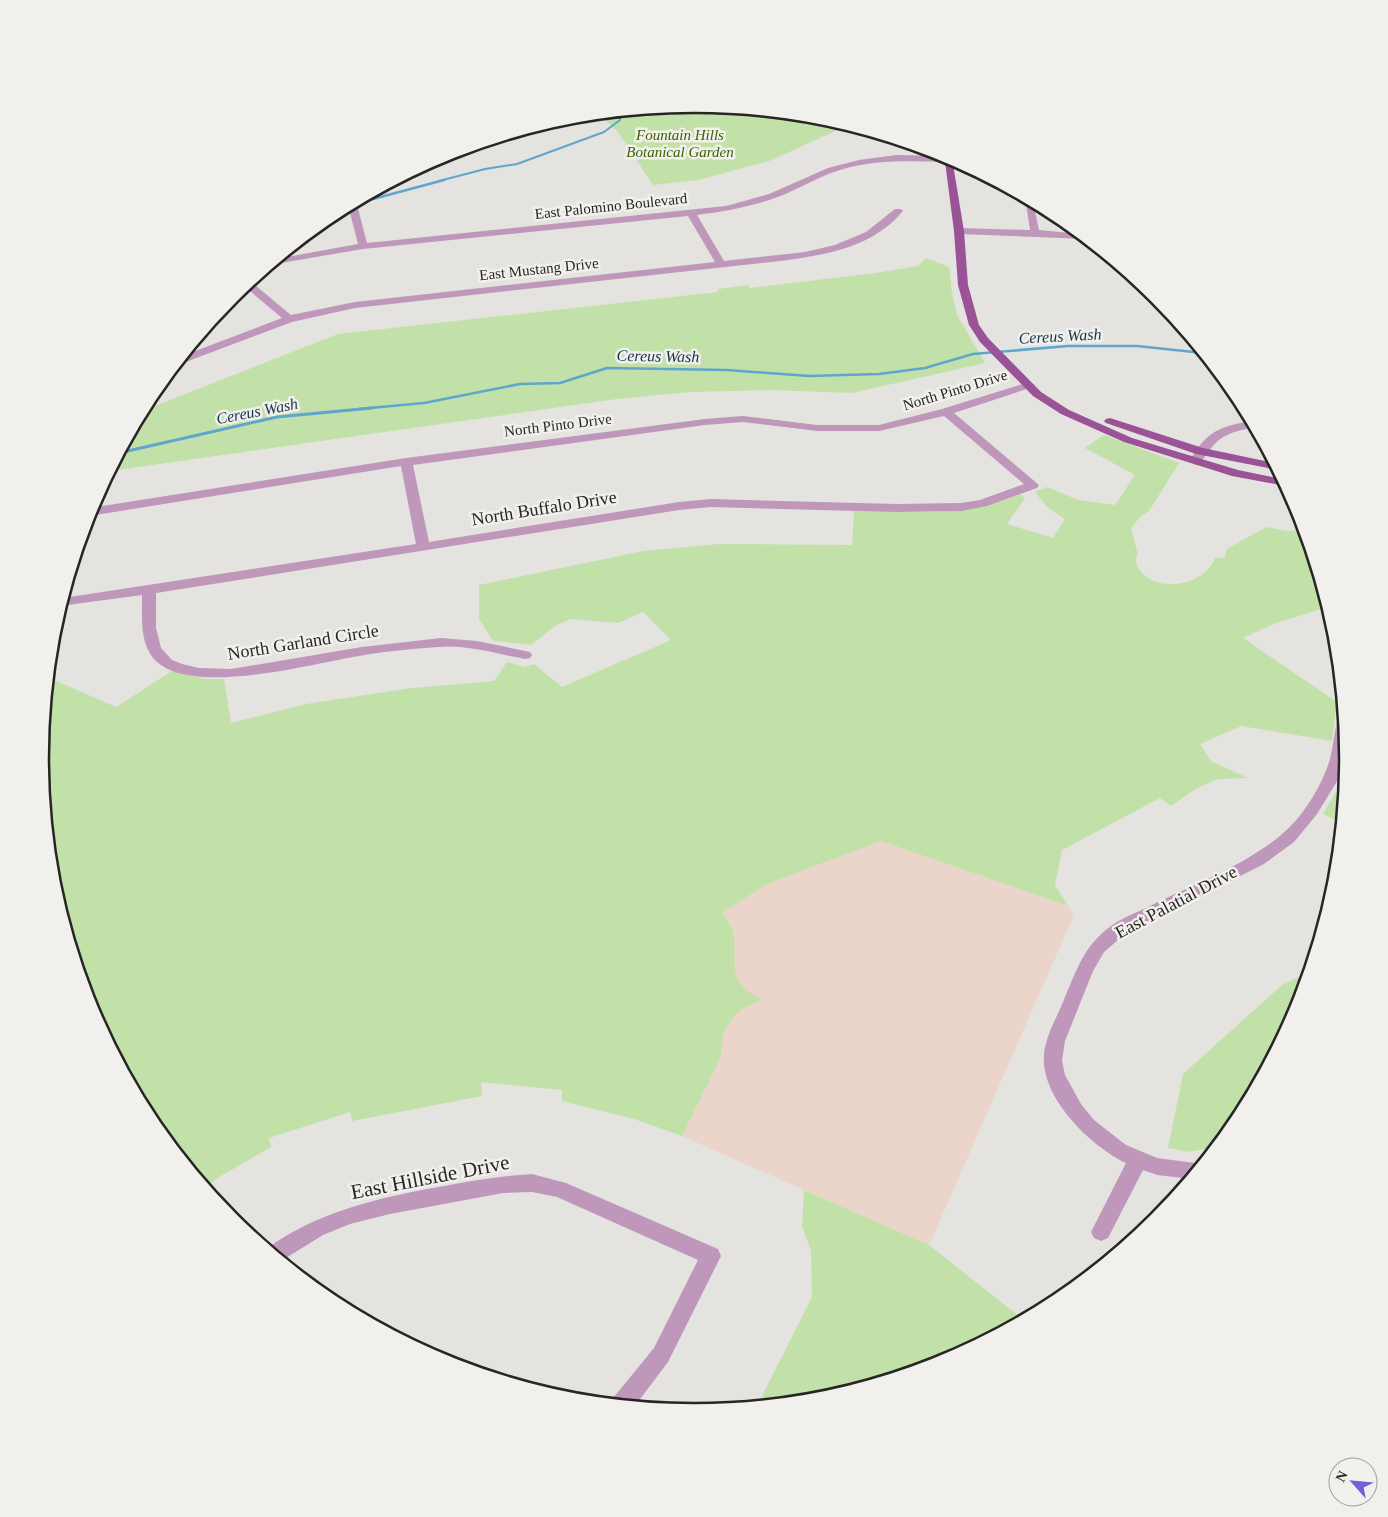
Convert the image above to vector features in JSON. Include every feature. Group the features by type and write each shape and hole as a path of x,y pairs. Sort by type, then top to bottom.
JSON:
{"main road":[{"path":"948,165 959,231 963,286 974,325 984,340 1028,385 1065,412 1128,440 1198,456 1270,467"},
{"path":"1198,456 1236,473 1277,481"}],"street":[{"name":"East Palomino Boulevard","path":"284,261 363,246 727,209 753,202 831,170 896,158 929,157"},
{"path":"1030,208 1035,233"},
{"path":"354,211 363,246"},
{"name":"East Mustang Drive","path":"189,357 289,319 355,305 808,254 848,245 877,231 898,211"},
{"path":"691,213 721,264"},
{"path":"959,231 1070,235"},
{"path":"253,288 289,319"},
{"name":"North Pinto Drive","path":"99,510 406,462 723,420 743,419 817,428 879,428 946,412 1028,385"},
{"name":"North Buffalo Drive","path":"69,601 679,506 711,503 896,508 962,507 983,503 1033,484 946,412"},
{"path":"1198,456 1214,436 1228,428 1246,425"},
{"path":"406,462 423,545"},
{"name":"North Garland Circle","path":"148,590 154,648 164,660 182,670 208,674 230,674 362,650 441,642 477,645 525,655"},
{"name":"East Palatial Drive","path":"1190,1171 1175,1170 1138,1160 1109,1144 1083,1122 1059,1084 1054,1067 1054,1048 1089,960 1099,946 1119,929 1258,860 1288,838 1312,810 1328,783 1339,750"},
{"path":"1101,1232 1138,1160"},
{"name":"East Hillside Drive","path":"278,1252 316,1229 348,1216 503,1184 532,1183 560,1189 711,1256 661,1355 626,1400"}],"shaded area":[{"path":"881,841 1068,906 1074,915 929,1245 682,1136 721,1057 720,1044 724,1031 732,1018 742,1009 762,1000 749,994 737,980 734,969 734,939 730,921 722,913 767,884"}],"green space":[{"name":"Fountain Hills Botanical Garden","path":"694,113 778,119 837,130 772,160 698,180 653,185 618,132 605,120"},
{"path":"926,258 949,267 957,315 985,363 852,393 769,390 690,392 617,399 117,470 153,407 338,334 718,292 718,289 748,285 750,288 918,266"},
{"path":"1104,435 1179,463 1149,511 1139,518 1131,529 1138,555 1135,560 1141,571 1150,579 1161,583 1187,582 1198,577 1208,569 1215,558 1224,558 1227,549 1266,527 1286,531 1297,530 1305,551 1321,609 1276,623 1243,638 1337,702 1332,741 1241,726 1200,744 1211,761 1248,778 1218,779 1197,788 1171,806 1160,798 1062,850 1055,885 1068,906 881,841 767,884 722,913 730,924 734,936 735,969 739,980 747,990 763,1000 744,1008 726,1028 721,1047 721,1057 682,1136 634,1119 562,1101 562,1090 481,1082 482,1096 352,1121 350,1112 269,1138 271,1147 209,1184 182,1151 157,1117 115,1044 83,966 71,926 54,843 50,801 50,716 53,679 116,707 172,671 205,679 224,679 231,723 306,704 412,688 494,681 507,662 525,667 534,664 562,687 671,640 643,612 618,623 571,619 555,626 531,645 493,641 479,619 479,585 643,551 719,544 852,545 854,511 938,512 959,510 980,507 1020,494 1025,498 1007,524 1053,538 1065,519 1047,507 1035,492 1047,487 1078,500 1115,505 1135,475 1085,448"},
{"path":"1338,788 1336,820 1323,814"},
{"path":"1301,976 1273,1044 1231,1117 1208,1149 1188,1152 1168,1148 1183,1074 1282,985"},
{"path":"804,1190 929,1245 1019,1316 941,1355 901,1370 861,1382 820,1391 760,1400 812,1297 811,1251 802,1226"}],"waterway":[{"path":"439,181 485,169 517,164 604,132 620,120 620,118"},
{"path":"373,199 444,180"},
{"name":"Cereus Wash","path":"359,409 424,403 520,384 560,383 607,368 727,370 809,376 879,374 925,368 973,354 1068,346 1137,346 1195,352"},
{"name":"Cereus Wash","path":"127,451 277,417 372,408"}]}
